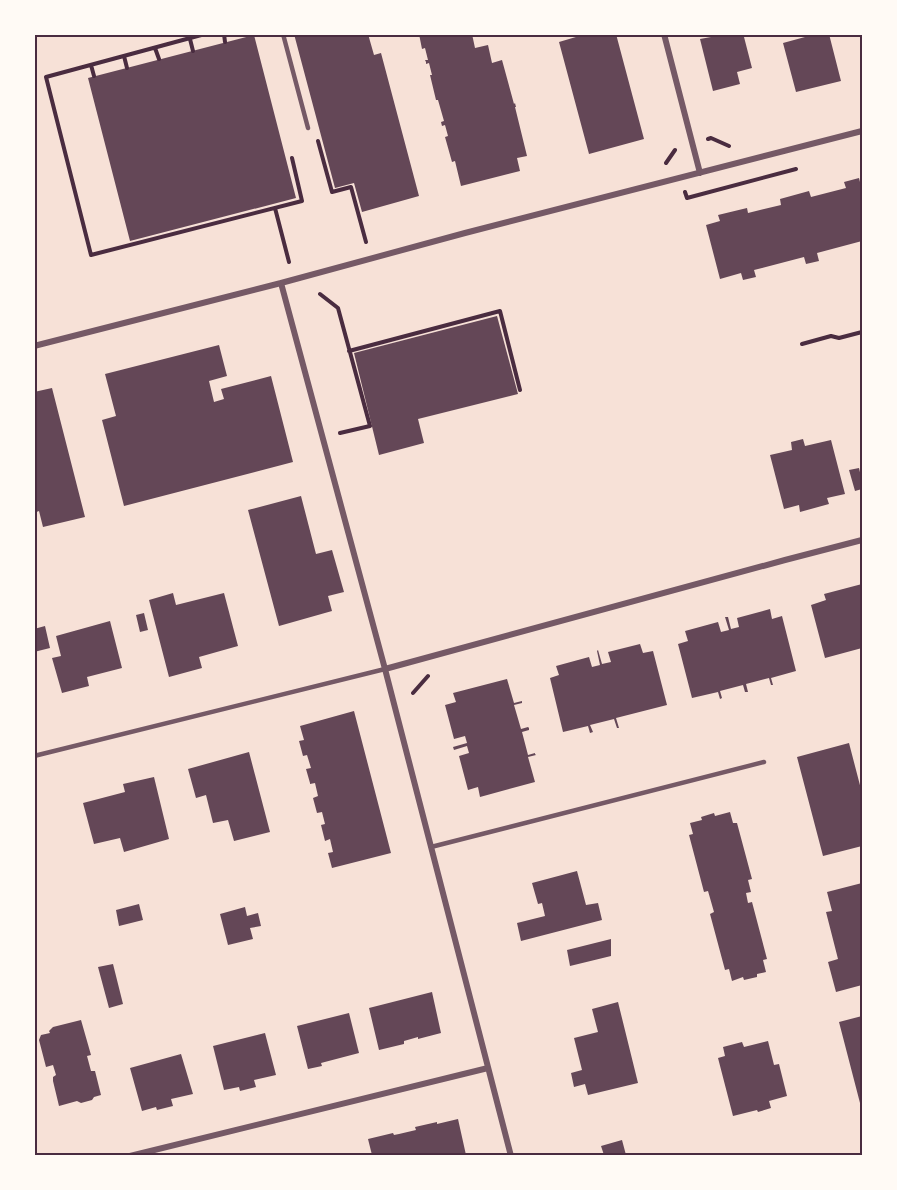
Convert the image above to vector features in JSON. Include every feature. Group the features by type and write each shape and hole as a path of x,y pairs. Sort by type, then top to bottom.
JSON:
{"street":[{"path":"663,34 700,173"},
{"path":"34,346 862,131"},
{"path":"281,283 385,669 511,1155"},
{"path":"385,669 862,540"},
{"path":"130,1155 488,1068"}],"lane":[{"path":"284,34 308,128"},
{"path":"34,756 385,669"},
{"path":"431,847 764,762"}],"path":[{"path":"205,34 46,77 91,255 302,201 292,158"},
{"path":"224,34 225,42"},
{"path":"190,39 193,51"},
{"path":"156,48 159,59"},
{"path":"124,56 127,68"},
{"path":"91,65 94,76"},
{"path":"308,128 315,127 332,192 351,187 366,242"},
{"path":"661,165 667,163 676,148"},
{"path":"274,208 289,262"},
{"path":"272,223 278,221"},
{"path":"320,294 338,308 370,426 340,433"},
{"path":"349,351 500,311 520,390"},
{"path":"802,344 831,336 839,338 862,332"}],"building":[{"path":"294,34 368,34 374,55 381,53 419,196 362,212 354,183 335,188"},
{"path":"419,34 472,34 475,48 488,45 492,63 502,60 527,156 517,158 520,171 461,186 455,161 452,162 445,137 448,136 445,125 442,126 441,122 444,121 438,100 436,100 429,63 426,64 425,60 428,60 425,48 422,49"},
{"path":"586,34 616,34 644,139 589,154 559,42"},
{"path":"710,34 746,34 747,37 744,37 752,68 737,72 740,84 713,91 700,39 711,37"},
{"path":"816,34 829,34 841,81 796,92 783,43"},
{"path":"254,35 296,198 130,241 88,78"},
{"path":"859,178 862,190 862,241 817,253 819,261 806,264 804,257 754,270 756,277 743,280 741,273 720,279 706,225 720,221 718,215 747,208 748,213 781,205 780,199 809,191 811,197 846,188 844,182"},
{"path":"497,316 518,394 418,419 424,443 379,455 354,353"},
{"path":"219,345 227,376 209,381 214,402 224,399 221,389 271,376 293,462 124,506 102,420 116,416 105,374"},
{"path":"52,388 85,517 43,527 39,511 34,513 34,392"},
{"path":"803,439 805,446 831,440 845,494 827,498 829,504 800,512 799,505 784,509 770,455 792,450 791,442"},
{"path":"859,468 862,489 855,491 849,470"},
{"path":"301,496 316,554 332,550 344,592 328,596 332,611 279,626 248,510"},
{"path":"862,584 862,648 825,658 811,605 826,600 824,594"},
{"path":"173,593 176,605 224,593 238,646 199,657 202,668 169,677 149,600"},
{"path":"770,609 772,619 782,616 796,671 771,678 773,685 769,678 746,684 748,692 745,692 743,685 720,691 722,698 720,699 718,692 692,698 678,644 688,641 685,631 718,622 721,632 729,630 725,617 728,617 731,629 739,627 737,618"},
{"path":"144,613 148,630 140,632 136,615"},
{"path":"110,621 122,668 87,677 89,686 62,693 52,658 61,656 56,636"},
{"path":"45,626 50,648 34,652 34,629"},
{"path":"640,644 643,653 653,651 667,705 616,718 619,728 614,719 590,725 593,732 590,733 588,726 563,732 550,678 559,675 556,666 589,657 592,667 600,665 598,650 602,664 611,662 608,652"},
{"path":"507,679 514,703 522,701 514,705 521,729 529,728 522,732 528,755 535,753 536,755 528,757 535,782 480,797 478,787 468,790 459,756 469,753 467,746 454,750 453,747 467,743 465,736 454,739 445,705 456,702 453,693"},
{"path":"354,711 391,853 332,868 328,853 333,852 330,839 325,841 321,825 325,824 322,812 317,813 313,798 318,796 315,783 310,784 306,769 311,768 307,755 303,756 299,741 304,740 300,726"},
{"path":"849,743 862,793 862,846 823,856 797,757"},
{"path":"249,752 270,832 234,841 228,820 213,823 206,795 196,798 188,769"},
{"path":"154,777 169,839 124,852 120,838 94,844 83,803 125,792 123,784"},
{"path":"730,812 733,823 737,823 752,879 748,880 751,892 746,893 748,903 752,902 767,959 763,960 766,972 757,974 757,977 744,980 743,977 732,981 729,969 725,970 710,914 714,912 708,891 704,892 689,835 693,834 690,823 702,820 701,817 714,813 715,816"},
{"path":"577,871 586,905 598,903 602,920 521,941 517,923 545,916 542,903 538,904 532,883"},
{"path":"862,883 862,985 836,992 828,962 838,959 826,912 832,911 827,892"},
{"path":"139,904 143,920 119,926 116,910"},
{"path":"245,907 247,916 258,913 261,926 250,928 253,939 228,945 220,914"},
{"path":"611,939 611,956 570,966 567,950"},
{"path":"113,964 123,1004 109,1008 98,967"},
{"path":"432,992 441,1033 418,1039 418,1037 404,1041 404,1044 379,1050 369,1008"},
{"path":"618,1002 638,1083 588,1095 585,1084 574,1087 571,1073 582,1070 574,1038 598,1032 592,1009"},
{"path":"349,1013 359,1053 321,1063 322,1066 308,1069 297,1026"},
{"path":"862,1016 862,1102 860,1103 839,1022"},
{"path":"81,1020 91,1055 87,1056 91,1071 95,1071 101,1095 81,1103 77,1101 59,1106 53,1081 56,1075 53,1065 46,1067 39,1040 41,1035 50,1033 53,1027"},
{"path":"265,1033 276,1075 254,1080 256,1087 240,1091 239,1087 224,1090 213,1046"},
{"path":"768,1041 774,1065 779,1064 787,1096 769,1101 771,1108 733,1116 718,1058 725,1056 723,1047 742,1042 744,1047"},
{"path":"181,1054 193,1094 171,1099 173,1106 142,1111 130,1068"},
{"path":"458,1119 466,1155 372,1155 368,1139 393,1133 394,1135 399,1134 416,1130 415,1127"},
{"path":"622,1140 626,1155 604,1155 601,1146"}]}
